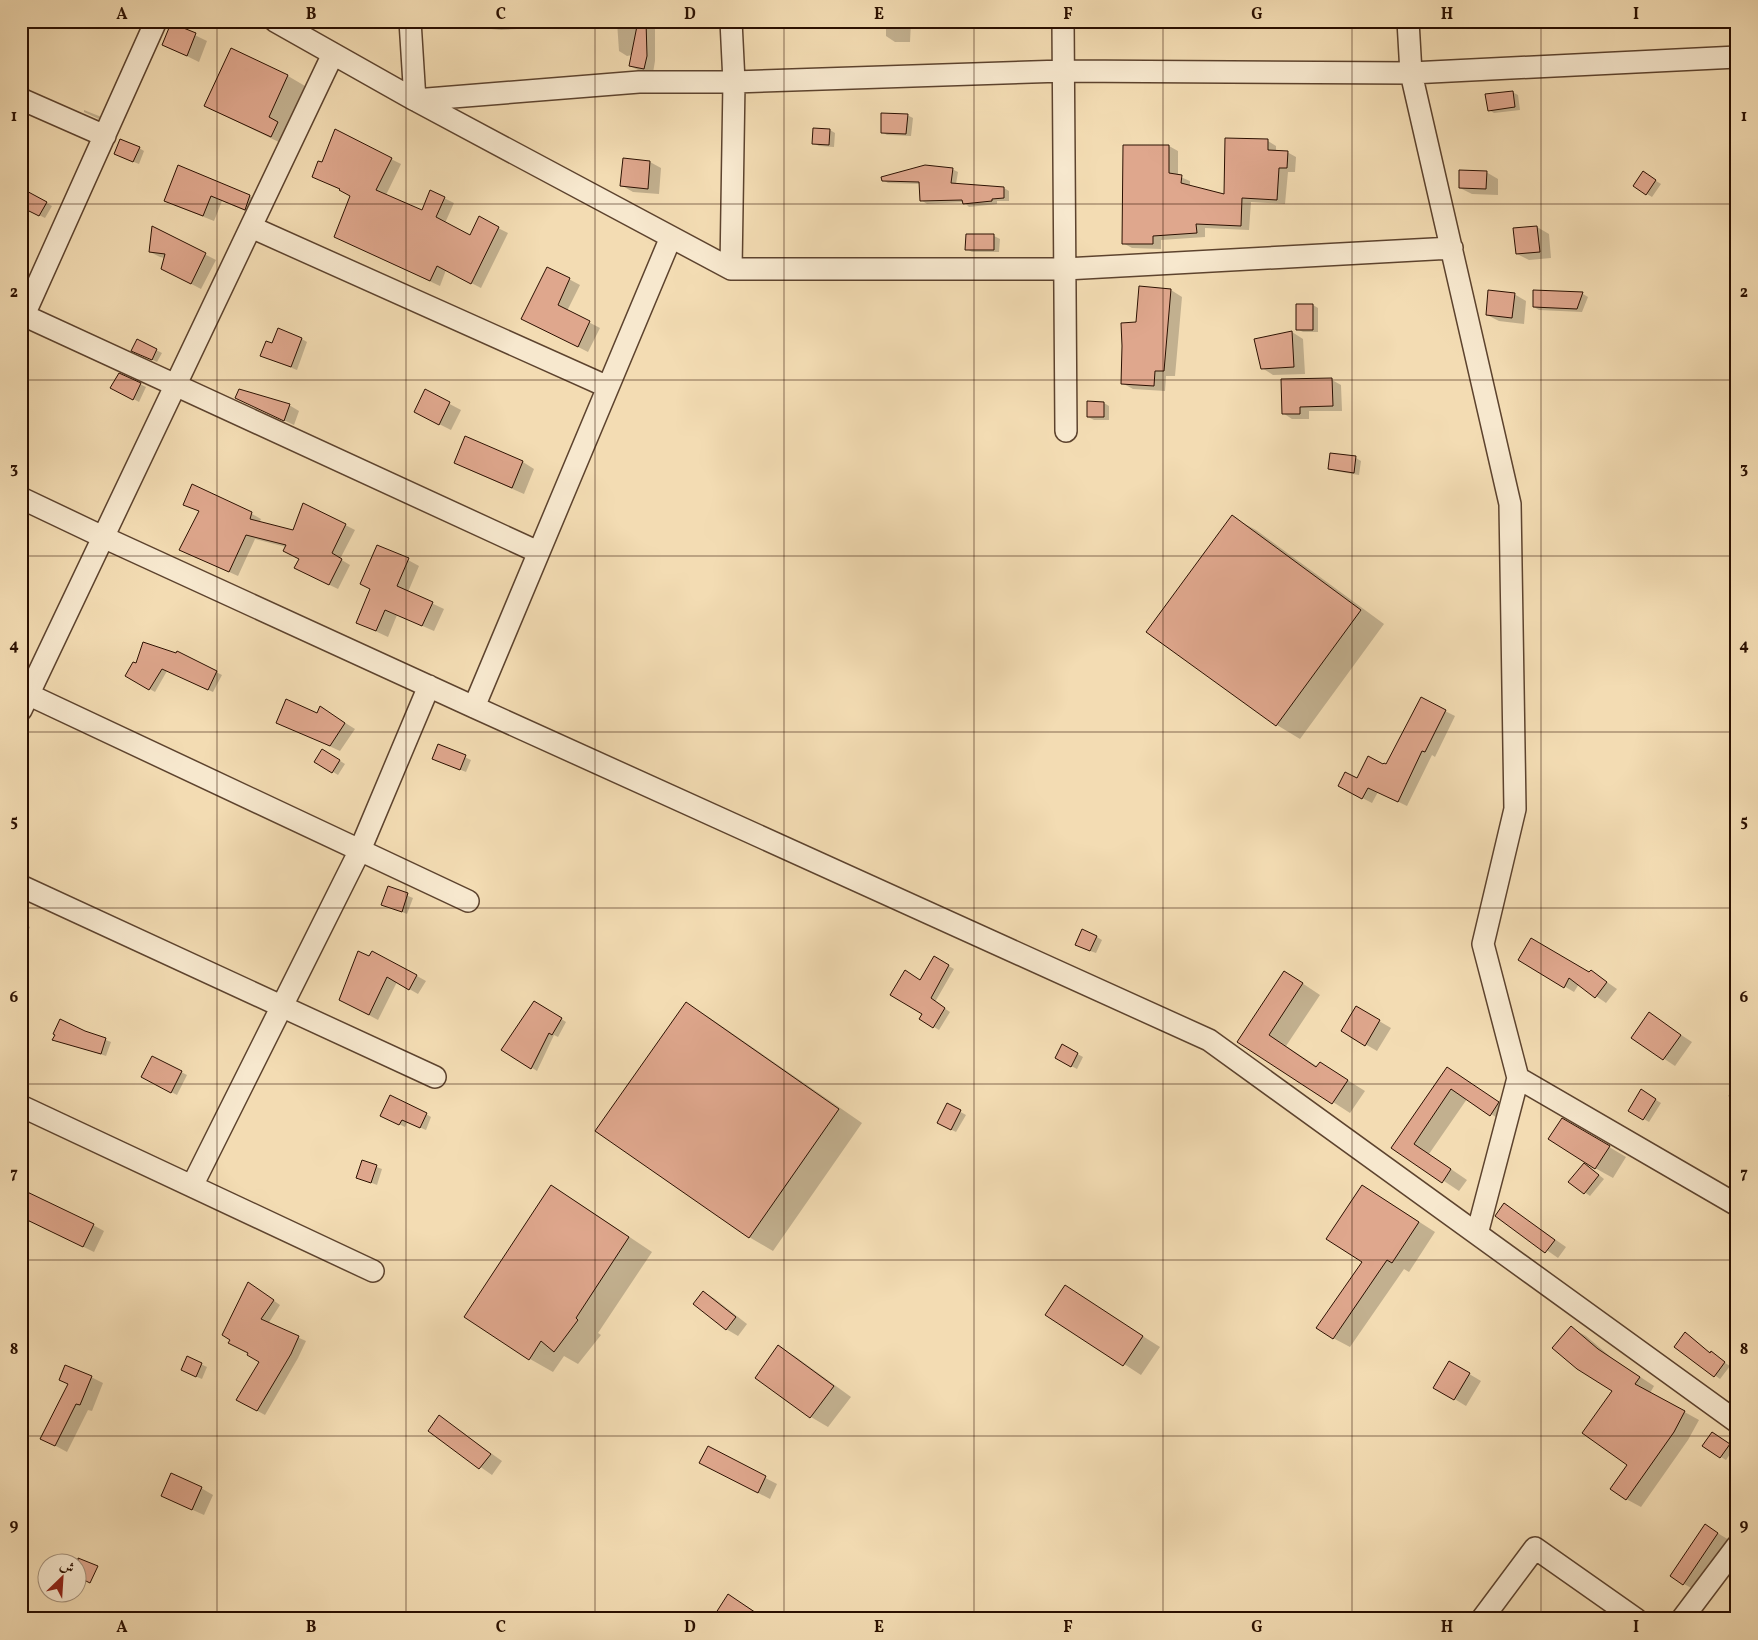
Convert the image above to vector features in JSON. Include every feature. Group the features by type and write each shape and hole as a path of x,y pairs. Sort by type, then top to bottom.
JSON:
{"street":[{"path":"156,21 23,314 538,552"},
{"path":"275,21 415,100 731,269 1065,270 1452,248"},
{"path":"410,21 415,100"},
{"path":"731,21 734,82 731,269"},
{"path":"1063,21 1066,431"},
{"path":"1408,21 1411,73 1510,504 1515,809 1484,944 1518,1078 1477,1234"},
{"path":"333,54 176,385 24,698 468,901"},
{"path":"415,100 639,82 734,82 1063,71 1411,73 1737,57"},
{"path":"21,99 105,136"},
{"path":"251,227 608,387"},
{"path":"474,706 671,237"},
{"path":"21,498 429,686 1209,1040 1737,1422"},
{"path":"192,1186 360,850 429,686"},
{"path":"21,886 435,1077"},
{"path":"1518,1078 1737,1205"},
{"path":"21,1106 373,1270"},
{"path":"1682,1619 1737,1546"},
{"path":"1482,1619 1535,1548 1636,1619"}],"building":[{"path":"638,21 646,21 647,56 644,69 629,66"},
{"path":"171,23 196,33 187,56 162,45"},
{"path":"231,48 288,75 269,117 278,122 271,137 204,106"},
{"path":"1513,91 1515,107 1488,111 1485,94"},
{"path":"881,113 908,114 906,134 881,133"},
{"path":"813,128 830,129 829,145 812,144"},
{"path":"335,129 392,158 376,190 422,210 430,190 445,197 436,217 470,235 479,216 499,227 471,284 437,266 430,281 334,237 350,196 340,189 312,177 318,161 322,162"},
{"path":"1225,138 1268,139 1268,150 1288,151 1287,168 1279,168 1277,200 1242,198 1241,226 1196,224 1197,233 1153,236 1153,244 1122,244 1123,145 1169,145 1169,173 1182,175 1181,183 1224,194"},
{"path":"120,139 140,147 133,162 114,154"},
{"path":"623,158 650,161 648,189 620,186"},
{"path":"178,165 250,195 245,210 211,196 203,216 164,201"},
{"path":"925,165 953,168 951,183 1004,187 1004,198 963,204 962,200 920,201 919,182 882,181 881,177"},
{"path":"1459,170 1487,171 1486,189 1459,188"},
{"path":"1643,171 1656,180 1646,195 1633,186"},
{"path":"21,188 47,202 39,216 21,207"},
{"path":"152,226 206,253 191,284 161,269 165,254 149,252"},
{"path":"1537,226 1540,252 1516,254 1513,228"},
{"path":"966,234 994,234 994,250 965,250"},
{"path":"547,267 570,278 558,305 590,321 578,347 521,319"},
{"path":"1139,286 1171,289 1164,371 1155,371 1154,386 1121,384 1121,323 1136,322"},
{"path":"1488,290 1515,293 1512,318 1486,315"},
{"path":"1533,290 1583,292 1577,309 1533,307"},
{"path":"1296,304 1313,304 1313,330 1296,330"},
{"path":"278,328 302,338 291,367 260,356 266,341 272,343"},
{"path":"1292,331 1294,367 1261,369 1254,339"},
{"path":"137,339 157,349 152,360 131,351"},
{"path":"119,373 141,383 133,400 110,388"},
{"path":"1332,378 1333,406 1300,407 1300,414 1282,414 1281,379"},
{"path":"239,389 290,404 284,421 235,398"},
{"path":"425,389 450,402 439,425 414,412"},
{"path":"1087,401 1104,402 1104,417 1087,417"},
{"path":"465,436 523,461 512,488 454,463"},
{"path":"1330,453 1356,456 1354,473 1328,469"},
{"path":"192,484 252,512 250,519 293,530 303,503 346,524 332,553 342,559 329,585 294,568 299,559 283,551 286,545 246,535 229,572 179,550 199,511 183,505"},
{"path":"1232,515 1361,610 1276,726 1146,632"},
{"path":"377,545 409,558 397,586 433,602 422,626 385,610 376,631 356,623 370,589 360,584"},
{"path":"143,642 176,653 177,651 217,671 208,690 162,669 149,690 125,676 133,662 136,663"},
{"path":"1421,697 1446,710 1425,752 1422,751 1398,802 1368,788 1362,799 1338,786 1345,772 1357,778 1368,756 1386,764"},
{"path":"286,699 317,713 320,706 345,723 330,746 276,723"},
{"path":"438,744 466,755 460,770 432,759"},
{"path":"322,749 340,760 332,773 314,762"},
{"path":"388,886 408,893 402,912 381,905"},
{"path":"1082,929 1097,936 1090,951 1075,945"},
{"path":"1531,938 1589,972 1591,970 1607,982 1595,998 1569,978 1564,988 1518,960"},
{"path":"358,951 369,956 372,951 417,975 409,990 387,977 369,1015 339,1000"},
{"path":"934,956 949,965 931,998 945,1008 933,1028 919,1019 922,1014 890,995 905,970 920,980"},
{"path":"1284,971 1303,983 1269,1035 1316,1067 1320,1062 1348,1080 1332,1104 1237,1042"},
{"path":"534,1001 562,1018 552,1035 549,1033 531,1069 501,1050"},
{"path":"686,1002 839,1109 749,1238 595,1131"},
{"path":"1356,1006 1380,1020 1365,1046 1341,1031"},
{"path":"1649,1012 1681,1035 1663,1060 1631,1038"},
{"path":"60,1019 85,1031 106,1038 101,1054 52,1040"},
{"path":"1062,1044 1078,1053 1071,1067 1055,1058"},
{"path":"152,1056 182,1071 171,1093 141,1077"},
{"path":"1447,1067 1499,1102 1490,1116 1451,1089 1414,1144 1451,1169 1442,1183 1391,1148"},
{"path":"1641,1089 1656,1099 1643,1120 1628,1111"},
{"path":"390,1095 427,1113 420,1128 402,1120 399,1125 380,1116"},
{"path":"947,1103 961,1110 951,1130 937,1123"},
{"path":"1562,1118 1610,1146 1595,1169 1548,1139"},
{"path":"362,1160 377,1165 371,1183 356,1178"},
{"path":"1584,1163 1599,1175 1584,1194 1568,1182"},
{"path":"551,1185 629,1237 576,1318 578,1320 554,1352 541,1341 529,1360 464,1317"},
{"path":"1362,1185 1419,1222 1392,1263 1387,1260 1333,1339 1316,1328 1362,1262 1326,1239"},
{"path":"21,1189 94,1224 83,1247 21,1217"},
{"path":"1504,1203 1555,1240 1545,1253 1495,1216"},
{"path":"248,1282 274,1300 261,1319 299,1336 291,1354 257,1411 236,1400 259,1362 247,1355 248,1353 228,1343 230,1340 222,1335"},
{"path":"1065,1285 1143,1336 1123,1366 1045,1315"},
{"path":"703,1291 736,1317 726,1330 693,1304"},
{"path":"1571,1326 1598,1349 1640,1377 1635,1384 1685,1411 1674,1432 1626,1500 1610,1489 1627,1465 1582,1433 1612,1391 1577,1369 1552,1348"},
{"path":"1685,1332 1710,1353 1711,1351 1725,1362 1714,1377 1674,1347"},
{"path":"778,1345 834,1386 810,1418 755,1378"},
{"path":"187,1356 202,1363 196,1377 181,1370"},
{"path":"1449,1361 1470,1373 1454,1400 1433,1388"},
{"path":"65,1365 92,1376 80,1405 76,1404 55,1446 40,1439 68,1384 59,1380"},
{"path":"439,1415 491,1454 479,1469 428,1431"},
{"path":"1712,1432 1730,1444 1720,1458 1702,1446"},
{"path":"708,1446 766,1476 758,1493 699,1463"},
{"path":"171,1473 202,1487 192,1510 161,1496"},
{"path":"1705,1524 1718,1533 1683,1585 1670,1576"},
{"path":"88,1562 98,1566 90,1583 88,1582"},
{"path":"728,1594 765,1619 712,1619"}]}
